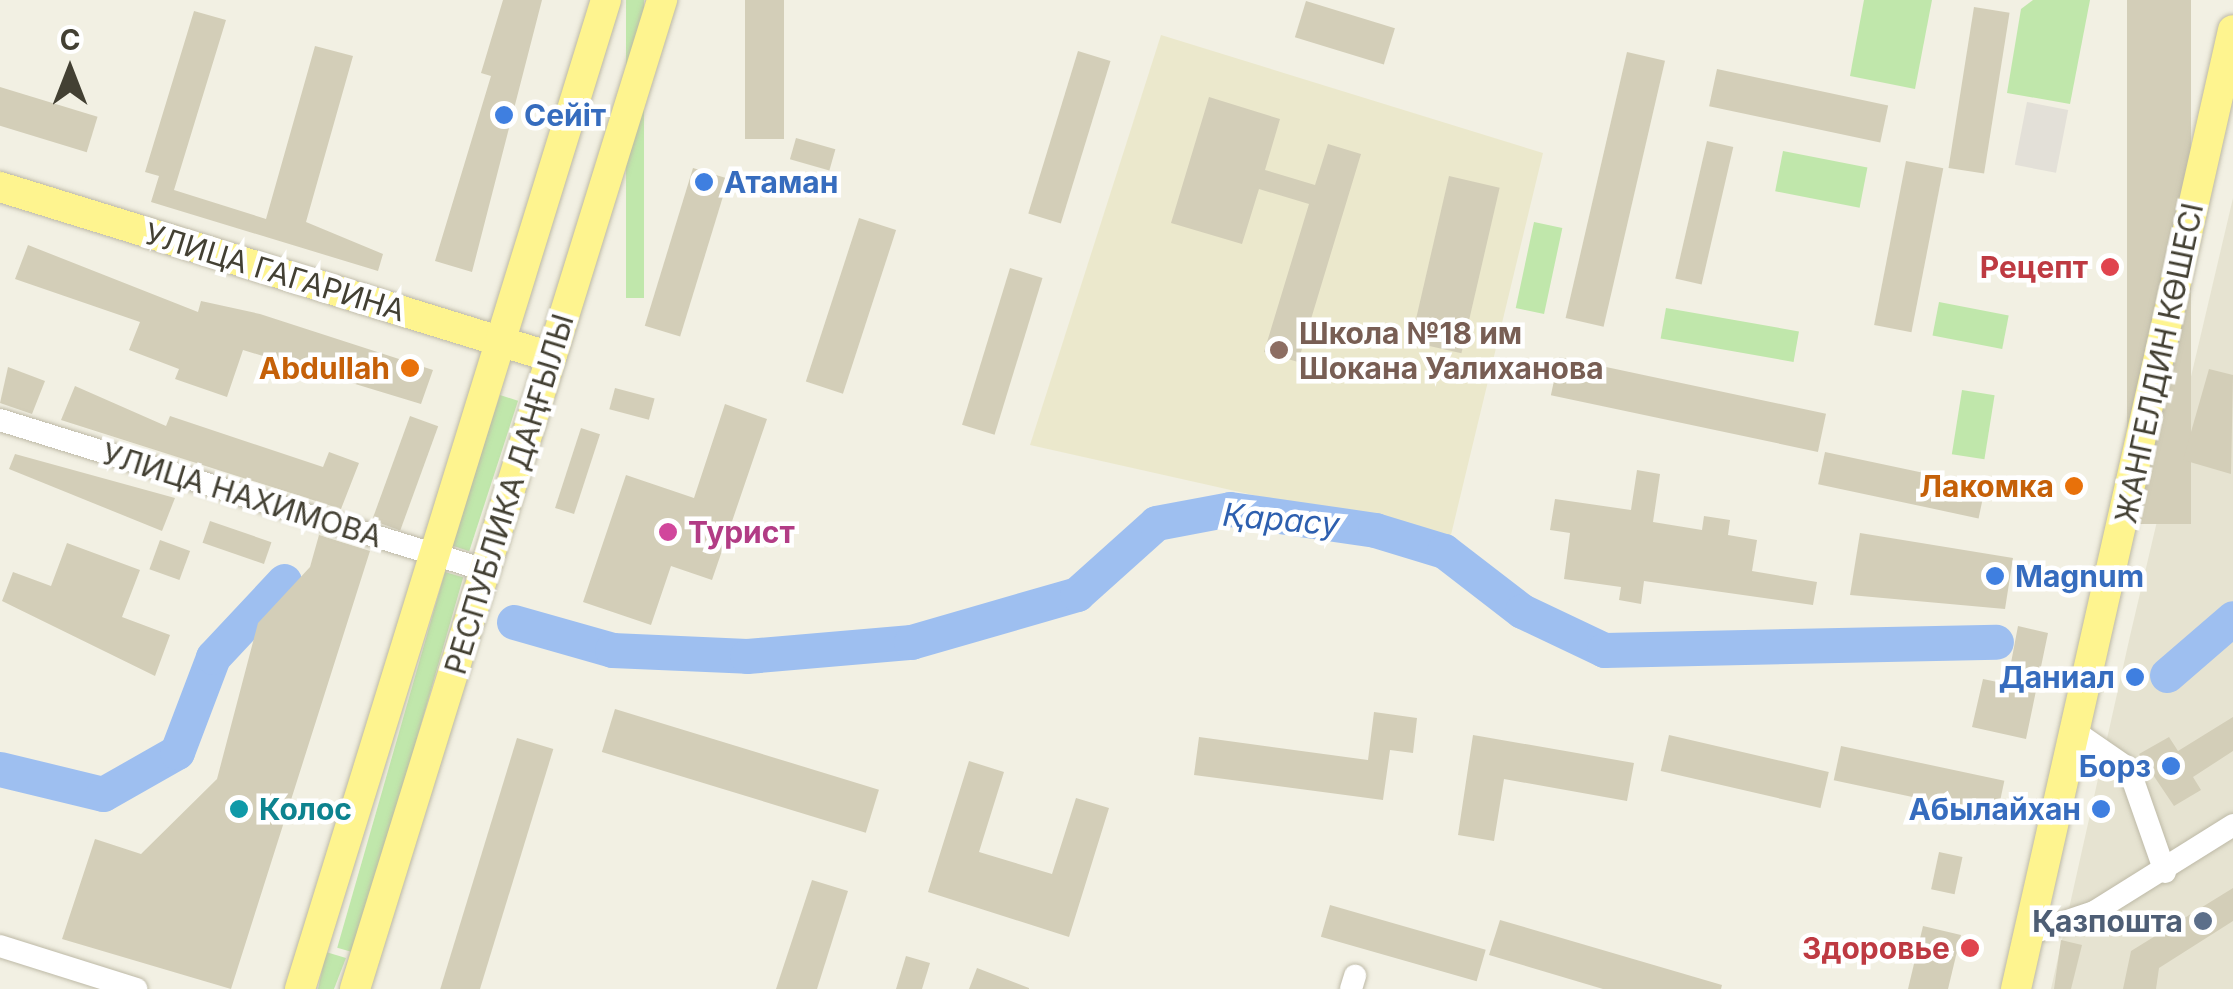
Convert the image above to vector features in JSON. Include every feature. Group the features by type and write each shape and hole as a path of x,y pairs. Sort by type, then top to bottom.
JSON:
{"main road":[{"name":"РЕСПУБЛИКА ДАҢҒЫЛЫ","path":"300,989 606,0"},
{"name":"РЕСПУБЛИКА ДАҢҒЫЛЫ","path":"355,989 662,0"},
{"name":"ЖАНГЕЛДИН КӨШЕСІ","path":"2016,989 2233,30"},
{"name":"УЛИЦА ГАГАРИНА","path":"0,187 550,357"}],"street":[{"name":"УЛИЦА НАХИМОВА","path":"0,420 485,570"},
{"path":"2074,732 2129,770 2166,872"},
{"path":"2029,934 2094,912 2166,872 2233,825"},
{"path":"0,946 136,989"}],"shaded area":[{"name":"Школа №18 им Шокана Уалиханова","path":"1161,35 1543,153 1450,539 1030,445"},
{"path":"2027,102 2068,110 2056,173 2015,165"},
{"path":"2233,198 2233,989 2051,989 2130,636"}],"green space":[{"path":"626,0 644,0 644,298 626,298"},
{"path":"1864,0 1932,0 1915,89 1850,76"},
{"path":"2033,0 2090,0 2070,104 2007,93 2021,9"},
{"path":"1783,151 1867,167 1860,208 1775,191"},
{"path":"1534,222 1562,228 1544,314 1516,308"},
{"path":"1939,302 2009,316 2002,349 1933,335"},
{"path":"1666,308 1799,331 1794,362 1661,339"},
{"path":"1962,390 1995,395 1984,459 1952,454"},
{"path":"500,395 518,401 469,551 451,545"},
{"path":"445,572 463,577 355,953 337,948"},
{"path":"326,952 346,958 334,989 318,989"}],"building":[{"path":"503,0 542,0 472,272 435,261 491,76 481,73"},
{"path":"745,0 784,0 784,139 745,139"},
{"path":"2127,0 2191,0 2191,524 2127,524"},
{"path":"1306,1 1395,28 1384,65 1295,37"},
{"path":"1974,7 2010,13 1984,174 1949,168"},
{"path":"194,11 226,20 174,190 266,219 315,46 353,56 306,222 383,254 378,271 151,202 159,176 145,172"},
{"path":"1078,51 1111,61 1061,224 1028,214"},
{"path":"1627,52 1665,61 1604,327 1566,318"},
{"path":"1717,69 1888,105 1880,143 1709,106"},
{"path":"0,87 98,117 87,152 0,126"},
{"path":"1209,97 1280,119 1265,170 1315,185 1328,144 1361,154 1298,362 1264,352 1309,204 1259,189 1242,244 1171,223"},
{"path":"796,138 835,149 829,170 790,159"},
{"path":"1707,141 1733,147 1702,284 1675,278"},
{"path":"1906,161 1943,168 1911,332 1874,325"},
{"path":"693,168 728,179 680,337 645,326"},
{"path":"1449,176 1500,188 1461,353 1411,342"},
{"path":"859,218 896,230 843,394 806,382"},
{"path":"28,245 198,312 201,301 260,314 433,370 421,404 243,350 227,397 175,379 179,369 129,350 140,322 15,279"},
{"path":"1010,268 1043,278 995,435 962,425"},
{"path":"1559,357 1826,414 1818,452 1551,395"},
{"path":"8,367 45,381 32,414 0,403"},
{"path":"2209,369 2233,375 2231,474 2183,460"},
{"path":"75,386 166,426 170,416 323,467 329,452 359,463 341,509 61,420"},
{"path":"615,388 655,399 649,420 609,409"},
{"name":"Турист","path":"725,404 767,419 712,580 671,566 651,625 583,602 626,475 694,498"},
{"path":"410,416 438,426 400,531 372,520"},
{"path":"581,428 600,434 574,514 555,508"},
{"path":"1825,452 1985,486 1979,518 1818,484"},
{"path":"15,454 175,498 162,531 9,469"},
{"path":"1637,470 1660,474 1653,522 1702,530 1704,516 1730,520 1728,535 1757,540 1752,571 1817,582 1813,605 1644,581 1641,604 1619,600 1621,587 1564,579 1570,533 1550,530 1555,499 1631,510"},
{"path":"210,521 271,542 264,564 203,543"},
{"path":"1860,533 2013,558 2005,609 1850,595"},
{"name":"Колос","path":"319,535 370,551 231,989 62,939 95,839 141,854 217,779 258,623 310,567"},
{"path":"160,540 190,551 179,580 149,569"},
{"path":"67,543 140,570 122,617 170,635 155,676 2,601 13,572 51,586"},
{"path":"2018,626 2048,633 2026,739 1972,727 1983,679 2007,684"},
{"path":"615,709 879,790 866,833 602,752"},
{"path":"1374,712 1417,718 1413,753 1390,750 1383,800 1194,775 1199,737 1368,760"},
{"path":"2233,717 2233,751 2193,777 2201,790 2174,806 2139,754 2169,737 2178,751"},
{"path":"1473,735 1634,763 1627,801 1504,779 1494,841 1458,835"},
{"path":"1669,735 1829,772 1820,808 1661,771"},
{"path":"517,738 553,749 480,989 440,989"},
{"path":"1841,746 2004,781 1997,815 1834,780"},
{"path":"969,761 1004,772 979,852 1052,874 1076,798 1109,808 1069,937 928,892"},
{"path":"1939,852 1962,857 1955,894 1931,889"},
{"path":"812,880 848,891 817,989 776,989"},
{"path":"2233,888 2233,921 2159,968 2156,989 2123,989 2131,951"},
{"path":"1330,905 1486,950 1477,981 1321,937"},
{"path":"1500,920 1722,985 1721,989 1603,989 1489,955"},
{"path":"1923,926 1961,935 1948,989 1908,989"},
{"path":"2061,940 2082,945 2071,989 2054,989"},
{"path":"906,956 930,963 922,989 896,989"},
{"path":"977,968 1029,988 1029,989 969,989"}],"waterway":[{"name":"Қарасу","path":"514,622 612,650 747,656 911,642 1077,594 1156,523 1230,509 1375,530 1444,551 1522,611 1604,650 1996,642"},
{"path":"0,769 103,794 177,752 213,657 284,581"},
{"name":"Қарасу","path":"2167,675 2233,618"}],"place":[{"name":"Сейіт","path":"504,115"},
{"name":"Атаман","path":"704,182"},
{"name":"Рецепт","path":"2110,267"},
{"name":"Школа №18 им Шокана Уалиханова","path":"1279,350"},
{"name":"Аbdullah","path":"410,368"},
{"name":"Лакомка","path":"2074,486"},
{"name":"Турист","path":"668,532"},
{"name":"Magnum","path":"1995,576"},
{"name":"Даниал","path":"2135,677"},
{"name":"Борз","path":"2171,766"},
{"name":"Колос","path":"239,809"},
{"name":"Абылайхан","path":"2101,809"},
{"name":"Қазпошта","path":"2203,921"},
{"name":"Здоровье","path":"1970,948"}]}
